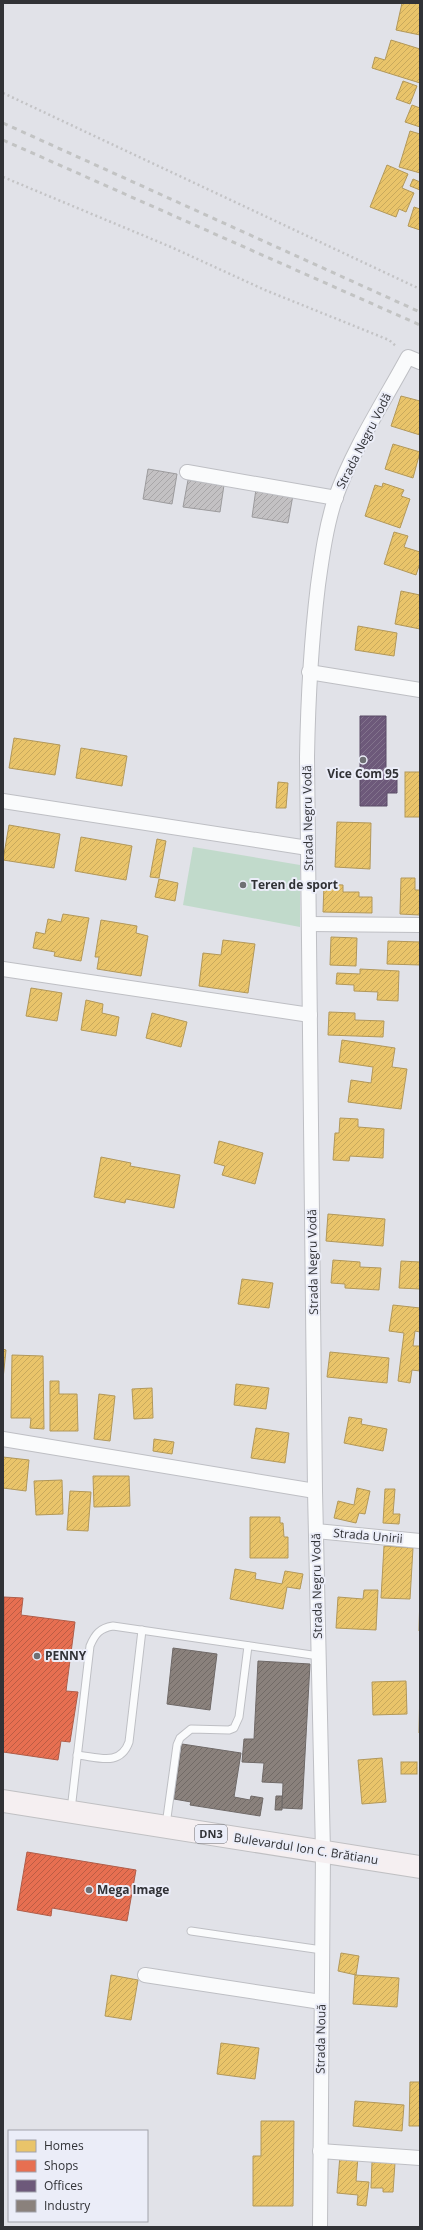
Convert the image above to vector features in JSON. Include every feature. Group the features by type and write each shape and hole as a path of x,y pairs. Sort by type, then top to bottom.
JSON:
{"main road":[{"name":"Bulevardul Ion C. Brătianu","path":"3,1801 420,1867"}],"street":[{"name":"Strada Negru Vodă","path":"323,1852 315,1491 307,757 309,672 320,570 326,533 336,498 358,449 414,359"},
{"path":"187,472 336,498"},
{"path":"309,672 420,690"},
{"path":"3,801 308,848"},
{"path":"309,924 420,925"},
{"path":"3,969 310,1015"},
{"path":"3,1439 315,1491"},
{"name":"Strada Unirii","path":"316,1531 420,1540"},
{"name":"Strada Nouă","path":"320,2227 323,1852"},
{"path":"145,1975 321,2002"},
{"path":"320,2151 420,2158"}],"lane":[{"path":"71,1812 90,1646 94,1636 103,1628 113,1626 318,1656"},
{"path":"77,1755 113,1758 120,1757 126,1751 129,1742 142,1630"},
{"path":"166,1827 177,1745 180,1738 191,1729 229,1730 234,1728 239,1717 248,1646"},
{"path":"191,1931 322,1950"}],"path":[{"path":"3,93 420,289"},
{"path":"3,177 171,247 265,290 388,340 414,359"}],"green space":[{"name":"Teren de sport","path":"193,847 300,865 300,927 183,905"}],"building: Homes":[{"path":"402,3 420,3 420,35 396,30"},
{"path":"391,40 420,49 420,83 372,68 375,57 385,60"},
{"path":"403,81 417,86 410,104 396,99"},
{"path":"412,105 420,108 420,127 405,122"},
{"path":"410,131 420,134 420,173 399,167"},
{"path":"387,165 408,174 402,188 414,193 406,212 399,209 396,217 370,207"},
{"path":"413,179 420,182 420,190 410,186"},
{"path":"414,207 420,209 420,230 408,226"},
{"path":"401,396 420,401 420,435 391,426"},
{"path":"393,444 420,452 413,478 385,469"},
{"path":"383,483 404,490 401,496 410,499 400,528 365,516 375,485 382,487"},
{"path":"394,532 408,536 404,547 420,552 420,563 416,575 384,564"},
{"path":"401,591 420,595 420,629 395,624"},
{"path":"358,626 397,633 394,656 355,650"},
{"path":"14,738 60,745 55,775 9,768"},
{"path":"81,748 127,756 122,786 76,778"},
{"path":"405,772 420,772 420,817 405,817"},
{"path":"278,782 288,783 286,808 276,808"},
{"path":"337,822 371,823 370,869 335,867"},
{"path":"9,825 60,834 54,868 3,860"},
{"path":"81,837 132,846 126,880 75,871"},
{"path":"157,839 166,841 159,878 150,877"},
{"path":"401,878 415,878 415,890 420,890 420,915 400,914"},
{"path":"159,879 178,883 175,901 155,897"},
{"path":"324,884 343,885 343,892 359,892 359,897 372,897 372,913 323,912"},
{"path":"63,914 89,918 81,961 54,956 55,952 33,948 36,932 45,934 48,919 61,922"},
{"path":"101,920 137,926 136,933 148,936 141,976 97,969 99,957 95,957"},
{"path":"331,937 357,938 356,966 330,965"},
{"path":"223,940 255,944 248,993 199,986 203,953 221,955"},
{"path":"388,941 420,942 420,965 387,964"},
{"path":"360,969 399,971 398,1001 377,1000 378,992 354,991 354,985 336,984 337,973 360,974"},
{"path":"31,988 62,993 57,1021 26,1016"},
{"path":"86,1000 103,1004 102,1013 119,1017 116,1036 81,1030"},
{"path":"329,1012 355,1013 355,1020 384,1021 383,1037 328,1035"},
{"path":"152,1013 187,1022 181,1047 146,1038"},
{"path":"342,1040 395,1048 392,1067 407,1069 401,1109 348,1102 351,1080 371,1083 373,1067 339,1062"},
{"path":"340,1118 358,1119 358,1127 384,1129 383,1158 350,1156 349,1161 333,1160 335,1133 339,1133"},
{"path":"219,1141 263,1153 255,1184 222,1175 225,1166 214,1163"},
{"path":"101,1157 131,1163 130,1166 180,1175 174,1208 126,1199 125,1203 94,1197"},
{"path":"328,1214 385,1219 383,1246 326,1241"},
{"path":"333,1260 360,1262 360,1267 381,1268 379,1290 345,1288 345,1284 331,1283"},
{"path":"401,1261 420,1262 420,1289 399,1288"},
{"path":"242,1279 273,1283 269,1308 238,1304"},
{"path":"393,1305 420,1308 420,1332 415,1331 413,1346 420,1346 420,1371 412,1370 410,1383 398,1381 404,1333 389,1331"},
{"path":"3,1349 6,1350 3,1379"},
{"path":"330,1352 389,1358 387,1383 327,1377"},
{"path":"12,1355 43,1356 44,1429 30,1428 31,1418 11,1418"},
{"path":"50,1381 59,1381 59,1394 77,1394 78,1431 50,1431"},
{"path":"236,1384 269,1388 266,1409 234,1405"},
{"path":"152,1388 153,1418 134,1419 132,1389"},
{"path":"99,1394 115,1396 110,1441 94,1439"},
{"path":"349,1417 362,1419 361,1424 387,1429 383,1451 344,1443"},
{"path":"256,1428 289,1433 285,1463 251,1458"},
{"path":"154,1439 174,1442 172,1454 153,1451"},
{"path":"3,1457 29,1460 26,1491 3,1488"},
{"path":"93,1476 129,1476 130,1506 94,1507"},
{"path":"62,1480 63,1514 36,1515 34,1481"},
{"path":"357,1488 370,1491 365,1514 359,1513 356,1523 334,1518 338,1501 354,1505"},
{"path":"385,1489 395,1489 393,1514 400,1514 399,1524 383,1523"},
{"path":"70,1491 91,1492 88,1531 67,1530"},
{"path":"250,1517 280,1517 280,1523 283,1523 284,1537 288,1537 288,1558 250,1558"},
{"path":"384,1546 413,1548 410,1599 381,1598"},
{"path":"235,1569 256,1573 255,1579 282,1584 285,1571 303,1574 300,1589 287,1587 283,1609 230,1599"},
{"path":"364,1590 378,1590 376,1630 336,1628 338,1597 363,1599"},
{"path":"420,1592 420,1631 419,1631"},
{"path":"406,1681 407,1714 373,1715 372,1682"},
{"path":"420,1684 420,1733 419,1733"},
{"path":"382,1758 386,1802 362,1804 358,1760"},
{"path":"401,1762 417,1762 417,1774 401,1774"},
{"path":"341,1953 359,1956 356,1975 338,1971"},
{"path":"111,1975 138,1980 131,2020 105,2016"},
{"path":"355,1975 399,1978 397,2007 353,2004"},
{"path":"221,2043 259,2048 255,2079 217,2074"},
{"path":"410,2082 420,2082 420,2126 409,2126"},
{"path":"355,2101 404,2105 402,2131 353,2126"},
{"path":"261,2121 294,2121 293,2206 253,2206 253,2156 261,2156"},
{"path":"340,2155 358,2157 356,2181 369,2182 366,2206 357,2205 358,2195 337,2193"},
{"path":"372,2162 395,2163 393,2192 383,2192 383,2188 371,2188"}],"building: Shops":[{"name":"PENNY","path":"4,1597 23,1598 21,1615 75,1622 66,1691 78,1692 70,1742 61,1741 58,1760 3,1752"},
{"path":"27,1852 136,1870 127,1921 52,1908 51,1916 17,1910"}],"building: Offices":[{"path":"360,716 386,716 386,771 397,771 397,793 387,793 387,806 360,806"}],"building: Industry":[{"path":"173,1648 217,1654 210,1710 167,1704"},
{"path":"258,1661 310,1664 302,1809 282,1808 283,1783 262,1782 264,1763 242,1762 244,1739 254,1739"},
{"path":"182,1744 241,1753 234,1797 250,1800 251,1796 263,1798 260,1816 190,1805 191,1802 174,1799"},
{"path":"276,1796 282,1796 282,1810 275,1810"}],"building: Other":[{"path":"148,469 177,474 172,504 143,499"},
{"path":"188,480 224,485 220,512 183,507"},
{"path":"256,489 293,495 288,523 252,517"}],"railway":[{"path":"3,123 420,312"},
{"path":"3,140 420,325"}],"place":[{"name":"Vice Com 95","path":"363,760"},
{"name":"Teren de sport","path":"243,885"},
{"name":"PENNY","path":"37,1656"},
{"name":"Mega Image","path":"89,1890"}]}
